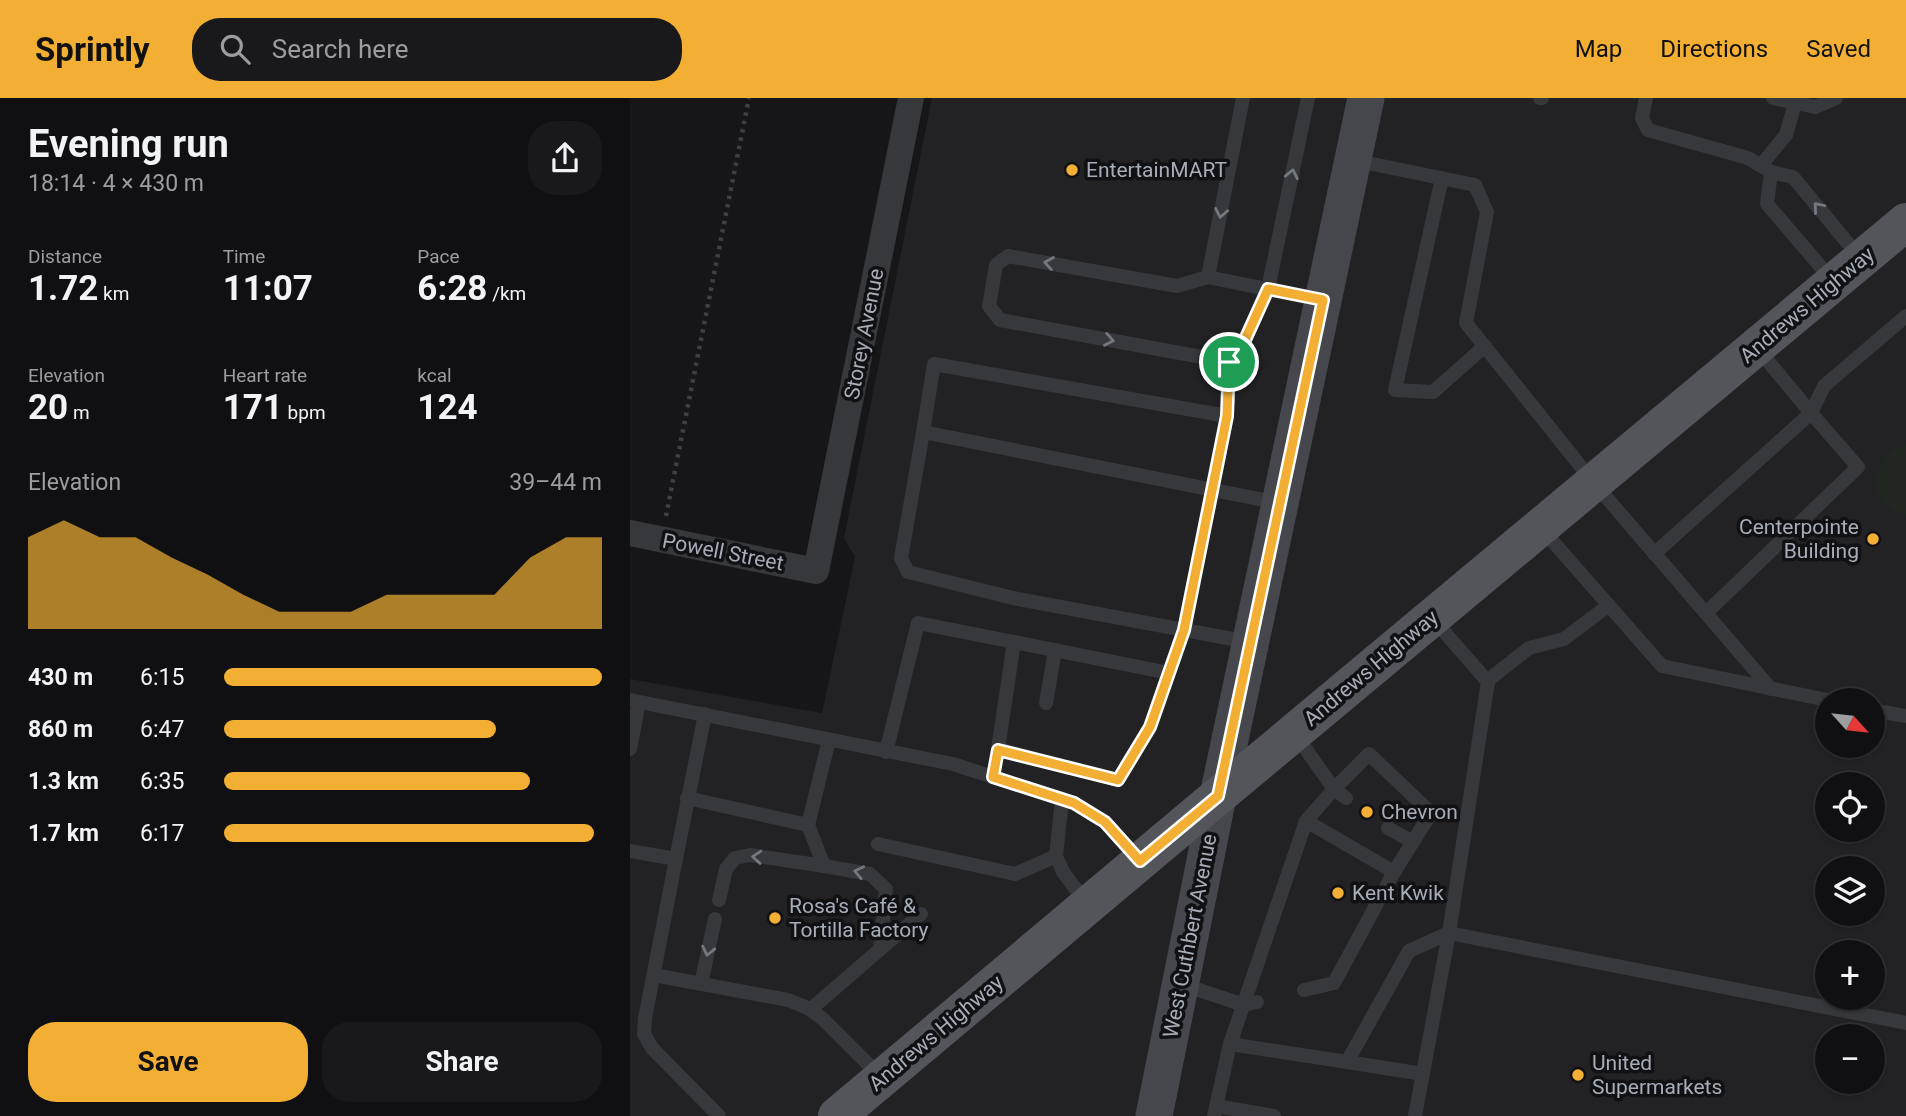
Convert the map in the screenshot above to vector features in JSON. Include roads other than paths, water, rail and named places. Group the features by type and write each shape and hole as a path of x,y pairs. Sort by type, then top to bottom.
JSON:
{"main road":[{"name":"Andrews Highway","path":"837,1116 1756,347 1848,271 1901,232"}],"street":[{"name":"Storey Avenue","path":"816,571 911,98"},
{"name":"West Cuthbert Avenue","path":"1154,1116 1218,796 1366,98"},
{"name":"Powell Street","path":"630,533 816,571"}],"lane":[{"path":"1208,278 1243,98"},
{"path":"998,750 1037,754 1118,780 1150,727 1184,630 1227,416 1229,362 1244,342 1268,289 1308,98"},
{"path":"1646,98 1642,118 1648,130 1748,158 1766,168 1793,177 1848,271"},
{"path":"1773,98 1815,107 1836,98"},
{"path":"1795,103 1786,135 1766,168 1767,204 1848,271"},
{"path":"1353,160 1475,185 1488,212 1466,323 1594,483 1771,689"},
{"path":"1442,178 1395,390 1433,392 1485,346"},
{"path":"1229,362 1000,320 989,306 996,265 1008,256 1177,286 1208,278 1323,300"},
{"path":"1654,554 1811,413 1824,386 1906,316"},
{"path":"1706,613 1858,467 1756,347"},
{"path":"1227,416 934,364 901,558 908,572 1013,598 1251,642"},
{"path":"923,432 1280,503"},
{"path":"1541,527 1662,667 1815,698"},
{"path":"1487,681 1529,648 1564,639 1609,605"},
{"path":"1415,1116 1449,933 1488,682 1432,617"},
{"path":"886,752 918,623 1169,673"},
{"path":"993,777 1014,642"},
{"path":"1046,703 1055,650"},
{"path":"630,749 634,701 953,764 1074,803 1105,822 1140,861"},
{"path":"1885,712 1906,716"},
{"path":"705,714 687,797 644,1034 652,1048 719,1116"},
{"path":"1294,733 1334,789 1346,798"},
{"path":"824,866 808,825 829,740"},
{"path":"1274,1116 1215,1111 1230,1044 1250,1003 1306,821 1369,754 1431,813 1394,872 1334,983 1304,990"},
{"path":"687,797 808,825"},
{"path":"1062,800 1056,856 1063,872 1088,905"},
{"path":"1306,821 1394,872"},
{"path":"1388,828 1413,842"},
{"path":"878,844 1015,874 1056,856"},
{"path":"630,851 676,859"},
{"path":"719,900 726,869 736,858 750,855 870,874 886,889 880,949"},
{"path":"811,1009 921,914"},
{"path":"701,984 715,919"},
{"path":"1347,1062 1409,951 1449,933 1906,1023"},
{"path":"654,975 788,1000 811,1009 882,1078"},
{"path":"1180,984 1250,1003"},
{"path":"1230,1044 1423,1074"}],"place":[{"name":"EntertainMART","path":"1072,170"},
{"name":"Centerpointe Building","path":"1873,539"},
{"name":"Chevron","path":"1367,812"},
{"name":"Kent Kwik","path":"1338,893"},
{"name":"Rosa's Café & Tortilla Factory","path":"775,918"},
{"name":"United Supermarkets","path":"1578,1075"}]}
